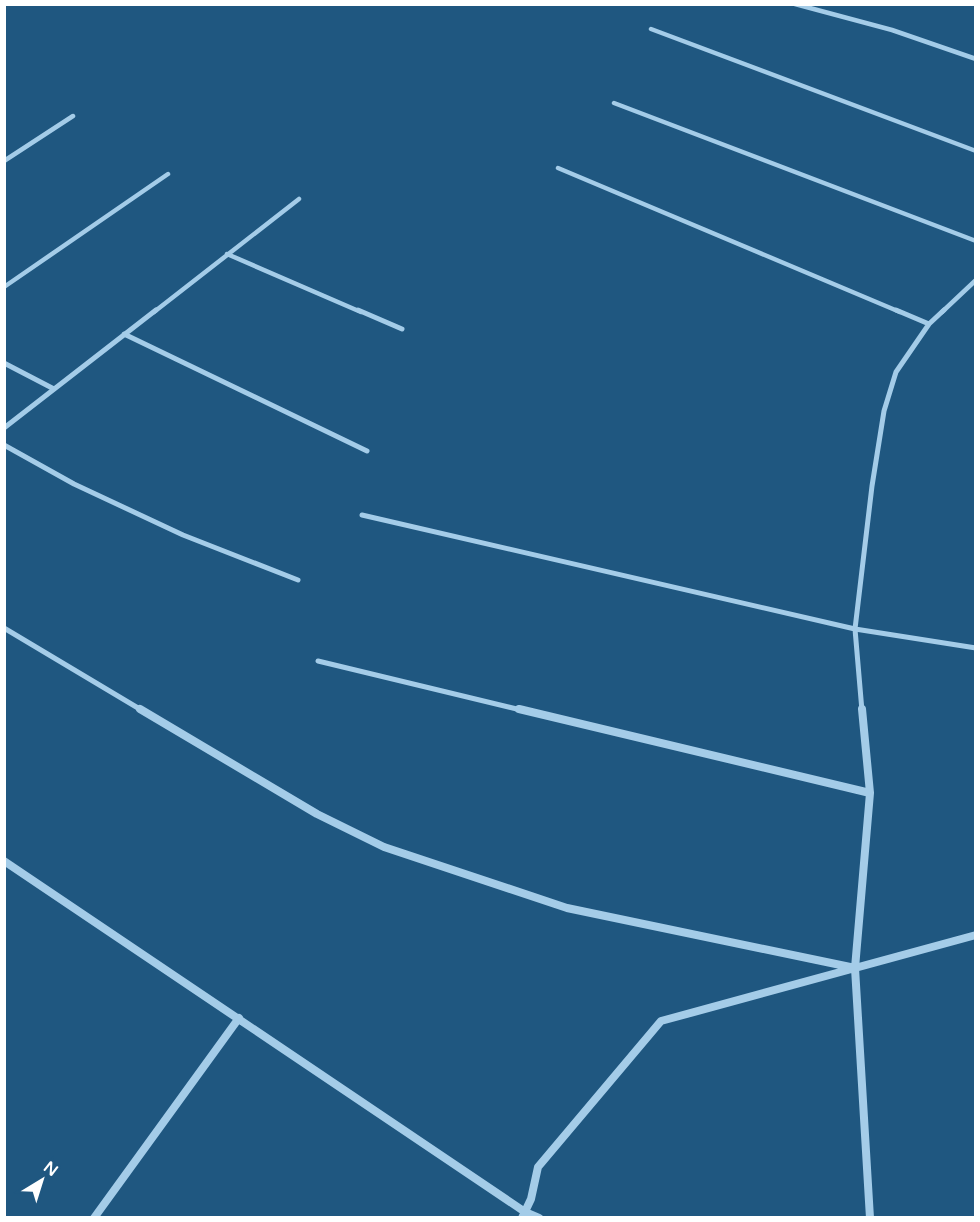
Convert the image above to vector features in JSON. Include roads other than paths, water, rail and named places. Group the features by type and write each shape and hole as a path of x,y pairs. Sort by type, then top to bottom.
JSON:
{"street":[{"path":"795,4 892,30 975,59"},
{"path":"651,29 975,151"},
{"path":"614,103 975,241"},
{"path":"4,161 73,116"},
{"path":"558,168 928,324"},
{"path":"4,287 168,174"},
{"path":"4,428 299,199"},
{"path":"228,254 402,328"},
{"path":"870,1218 855,968 870,794 855,629 872,486 884,411 896,372 928,324 975,280"},
{"path":"124,334 368,451"},
{"path":"4,363 54,389"},
{"path":"4,446 74,484 183,535 298,580"},
{"path":"362,515 855,629 975,648"},
{"path":"4,628 317,814 384,847 567,908 855,968"},
{"path":"318,661 870,794"},
{"path":"4,861 239,1018 524,1215 539,1218"},
{"path":"524,1215 531,1199 538,1167 661,1021 975,935"},
{"path":"94,1218 239,1018"}]}
